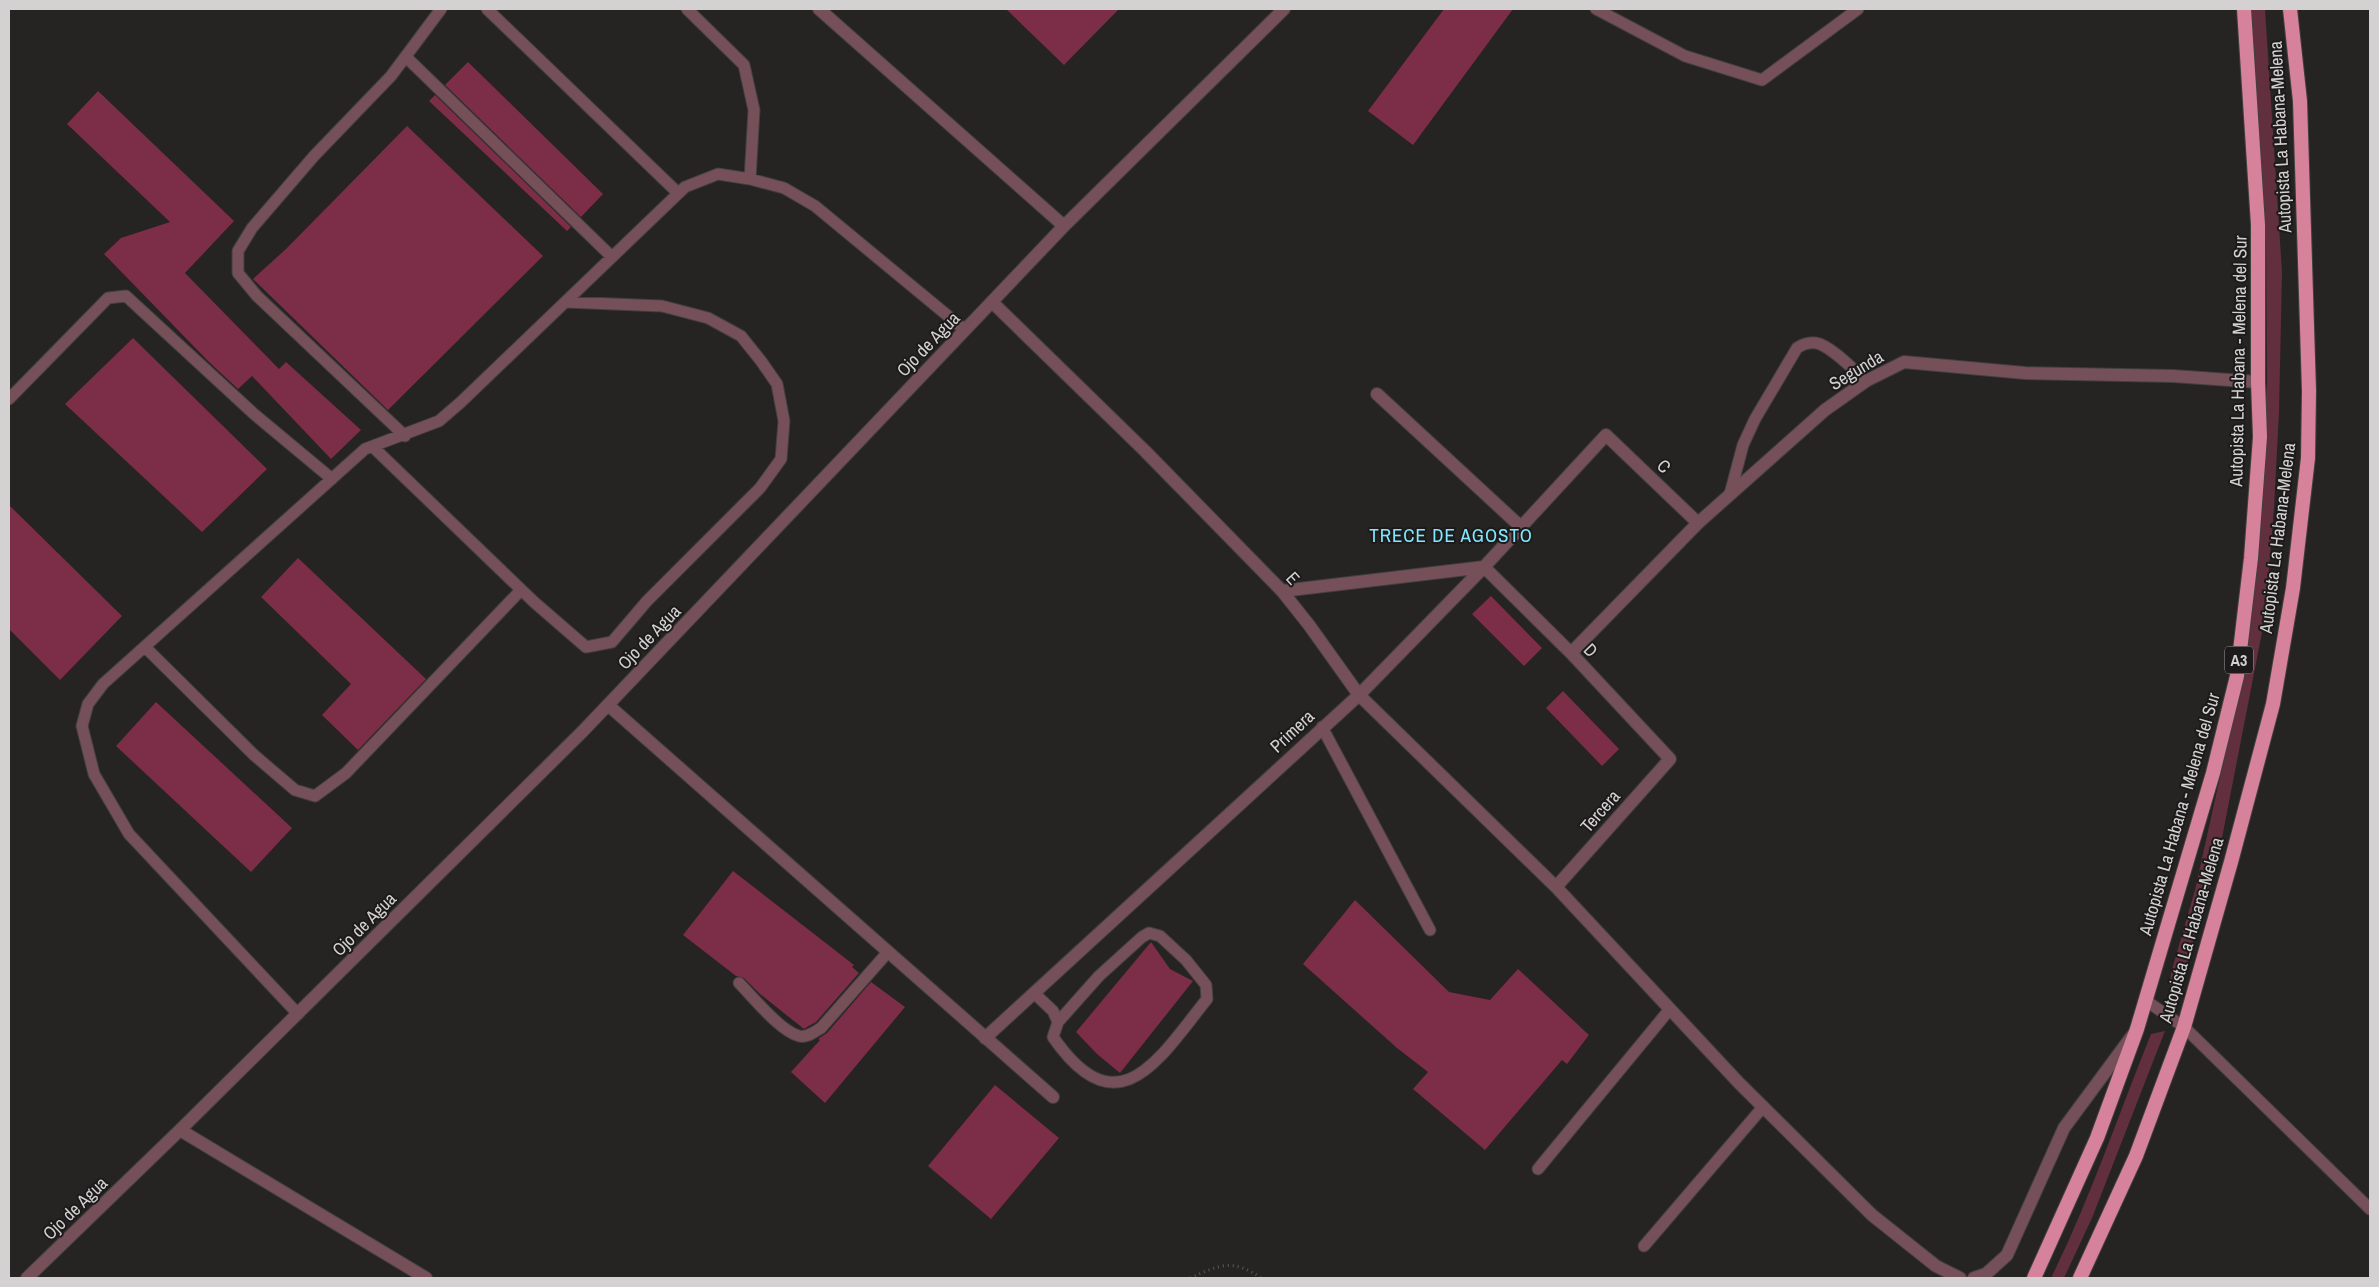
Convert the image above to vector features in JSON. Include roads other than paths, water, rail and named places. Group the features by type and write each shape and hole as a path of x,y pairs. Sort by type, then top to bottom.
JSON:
{"highway":[{"name":"Autopista La Habana - Melena del Sur","path":"2034,1278 2097,1138 2137,1029 2212,773 2237,676 2251,558 2260,437 2258,225 2244,9"},
{"name":"Autopista La Habana-Melena","path":"2080,1278 2136,1156 2184,1027 2231,862 2272,704 2293,588 2308,458 2309,391 2300,111 2290,9"}],"street":[{"path":"819,9 1064,226"},
{"name":"Ojo de Agua","path":"27,1278 298,1014 608,705 1064,226 1284,9"},
{"name":"E","path":"992,302 1138,444 1282,591 1359,694 1556,887 1763,1106 1872,1215 1936,1266 1960,1278"},
{"name":"Segunda","path":"1570,653 1698,523 1825,410 1866,381 1904,362 2025,373 2173,376 2258,382"},
{"path":"1377,394 1521,527"},
{"name":"Primera","path":"985,1038 1359,694 1484,568 1606,434"},
{"name":"C","path":"1606,434 1698,523"},
{"path":"1282,591 1484,568"},
{"name":"D","path":"1484,568 1570,653 1670,758"},
{"path":"608,705 1053,1097"},
{"name":"Tercera","path":"1556,887 1670,758"},
{"path":"1974,1278 1986,1274 2007,1255 2064,1128 2137,1029"},
{"path":"180,1130 426,1278"}],"lane":[{"path":"405,436 257,296 238,272 238,251 252,228 314,156 391,76 442,9"},
{"path":"488,9 678,193"},
{"path":"687,9 744,66 754,110 750,179"},
{"path":"1596,9 1686,56 1762,80 1858,9"},
{"path":"406,57 612,257"},
{"path":"298,1014 129,834 94,774 82,726 88,704 103,684 365,450 405,436 439,421 685,187 718,174 750,179 784,188 815,206 965,330"},
{"path":"9,399 108,298 126,296 254,414 332,479"},
{"path":"373,447 522,590 586,647 612,642 647,601 760,488 781,459 784,421 777,384 741,336 708,318 662,306 565,302"},
{"path":"1730,494 1743,445 1755,419 1797,348 1807,342 1817,343 1826,347 1866,381"},
{"path":"145,647 254,754 295,790 315,796 346,774 522,590"},
{"path":"1322,727 1430,930"},
{"path":"1034,993 1053,1012 1058,1022 1053,1037 1066,1056 1101,1082 1116,1084 1140,1076 1172,1043 1207,999 1206,985 1186,960 1160,936 1149,933 1142,937 1099,976 1058,1022"},
{"path":"739,983 788,1031 800,1036 809,1035 821,1028 888,952"},
{"path":"2145,1000 2184,1027 2370,1209"},
{"path":"1538,1169 1670,1009"},
{"path":"1644,1246 1763,1106"}],"district":[{"name":"TRECE DE AGOSTO","path":"1451,535"}]}
